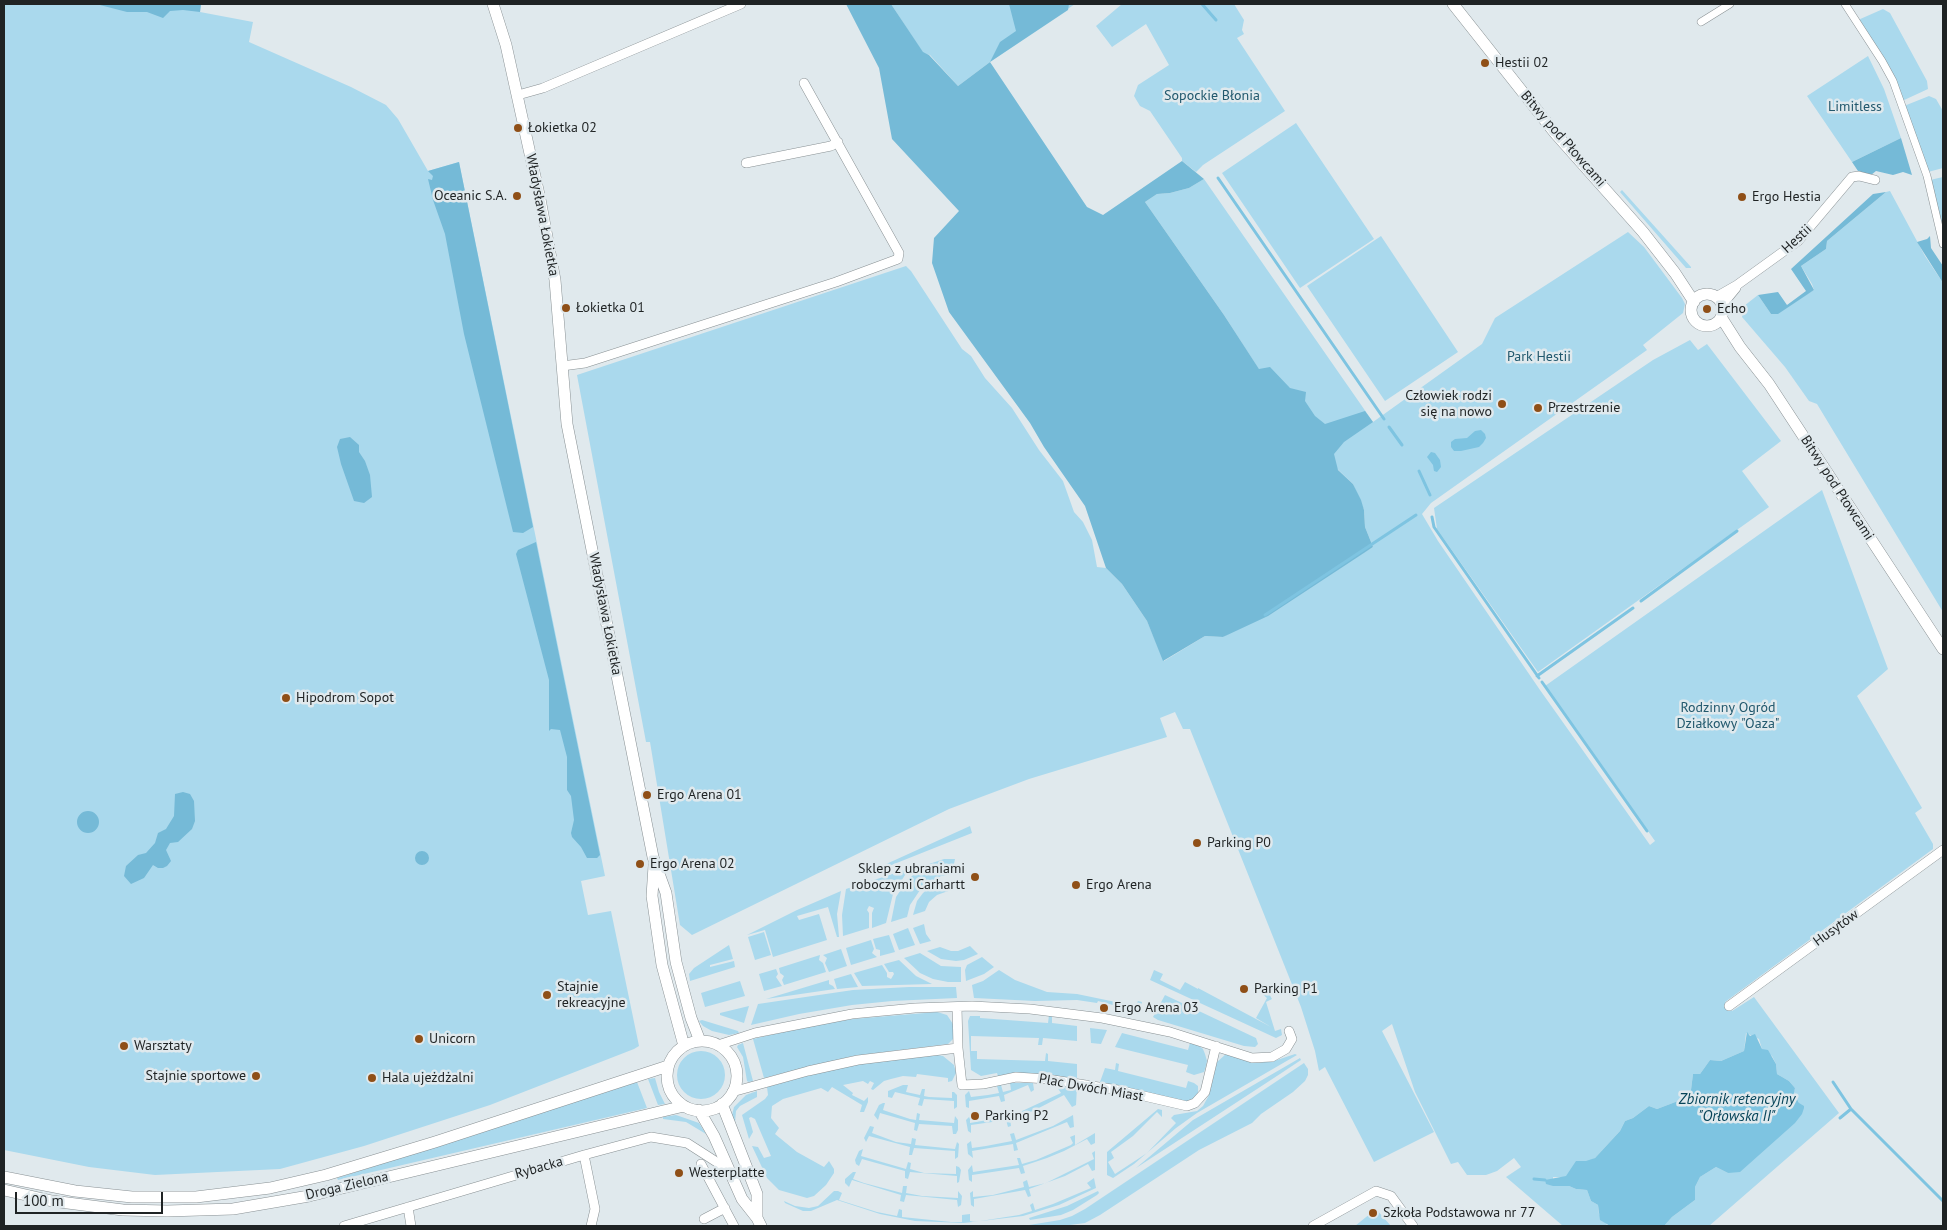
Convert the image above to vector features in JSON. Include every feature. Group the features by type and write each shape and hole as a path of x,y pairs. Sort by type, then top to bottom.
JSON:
{"street":[{"name":"Władysława Łokietka","path":"492,4 506,45 518,95 555,280 567,424 654,861 666,894 676,962 700,1041"},
{"path":"518,95 543,88 741,4"},
{"name":"Bitwy pod Płowcami","path":"1453,4 1555,133 1643,232 1697,299"},
{"path":"1701,22 1730,4"},
{"path":"1845,4 1882,61 1892,81 1927,176 1943,244"},
{"path":"562,366 585,364 898,260 899,253 804,83"},
{"path":"746,163 831,146 838,142"},
{"name":"Hestii","path":"1719,301 1737,285 1798,241 1852,177 1860,176 1875,180"},
{"path":"1711,295 1719,301 1718,321 1702,325 1694,318 1691,310 1697,299 1711,295"},
{"name":"Bitwy pod Płowcami","path":"1718,321 1769,384 1943,649"},
{"name":"Husytów","path":"1729,1006 1943,850"},
{"name":"Władysława Łokietka","path":"654,861 652,896 662,965 684,1046"},
{"path":"718,1045 755,1033 842,1016 889,1010 958,1006 1030,1009 1102,1018 1170,1032 1252,1058 1272,1057 1286,1049 1292,1039 1290,1031"},
{"name":"Plac Dwóch Miast","path":"958,1006 958,1048 962,1085 983,1084 1016,1077 1032,1078 1097,1086 1187,1106 1195,1103 1205,1092 1216,1046"},
{"path":"700,1041 718,1045 727,1051 733,1060 736,1082 732,1092 722,1104 707,1110 684,1106 672,1093 667,1075 668,1066 672,1058 684,1046 700,1041"},
{"path":"732,1092 808,1071 858,1060 958,1048"},
{"name":"Droga Zielona","path":"4,1177 75,1191 132,1197 196,1197 270,1188 326,1175 417,1148 668,1066"},
{"path":"722,1104 757,1194 759,1222"},
{"name":"Droga Zielona","path":"4,1190 52,1201 123,1210 167,1211 233,1208 309,1196 684,1106"},
{"path":"699,1110 714,1136 742,1199 759,1222"},
{"name":"Rybacka","path":"344,1226 641,1139 663,1138 687,1143 729,1170"},
{"path":"584,1155 595,1209 591,1226"},
{"path":"702,1164 734,1226"},
{"path":"1314,1226 1376,1191 1391,1196 1413,1226"},
{"path":"408,1207 411,1226"},
{"path":"704,1219 725,1208"}],"green space":[{"name":"Hipodrom Sopot","path":"4,4 201,4 200,12 253,22 249,42 351,87 386,105 398,119 428,171 459,162 605,876 581,881 588,915 611,911 639,1046 490,1105 364,1146 280,1169 155,1175 89,1167 4,1150"},
{"path":"891,4 1075,4 958,86 930,55 923,53"},
{"name":"Sopockie Błonia","path":"1122,4 1234,4 1244,20 1242,30 1244,34 1237,38 1285,111 1203,165 1196,172 1182,161 1182,158 1150,111 1140,106 1134,96 1138,85 1169,65 1146,24 1112,47 1096,26"},
{"path":"1883,9 1890,13 1927,81 1928,89 1902,101 1887,64 1858,20"},
{"name":"Limitless","path":"1868,56 1884,89 1901,138 1852,162 1807,96"},
{"path":"1929,96 1936,99 1943,111 1943,168 1928,172 1904,106"},
{"path":"1296,123 1374,239 1300,288 1222,173"},
{"path":"1943,177 1943,233 1930,180"},
{"path":"1204,179 1373,422 1482,344 1495,318 1628,232 1644,247 1682,298 1685,304 1683,313 1643,345 1647,350 1431,503 1422,514 1438,541 1540,690 1650,845 1655,841 1545,686 1822,490 1888,669 1857,696 1922,808 1915,813 1933,844 1933,849 1725,1002 1732,1011 1754,997 1839,1113 1709,1226 1664,1226 1672,1217 1695,1200 1695,1187 1700,1177 1716,1167 1728,1173 1799,1103 1794,1092 1795,1088 1789,1081 1777,1074 1776,1064 1772,1056 1762,1049 1759,1039 1746,1033 1744,1051 1721,1061 1710,1060 1700,1074 1693,1074 1691,1090 1678,1101 1657,1109 1649,1106 1633,1118 1625,1121 1620,1131 1595,1158 1570,1172 1566,1177 1553,1177 1553,1186 1569,1186 1587,1190 1591,1201 1598,1205 1599,1214 1607,1225 1610,1226 1563,1226 1506,1177 1521,1167 1514,1158 1497,1171 1486,1175 1467,1175 1458,1162 1451,1164 1415,1092 1392,1024 1382,1031 1434,1132 1374,1162 1325,1067 1319,1071 1315,1051 1301,1007 1190,729 1183,729 1175,712 1160,718 1167,737 1029,779 949,809 692,935 680,925 650,742 646,742 577,375 906,266 962,349 971,356 985,378 1012,408 1039,450 1063,481 1074,512 1083,522 1092,540 1097,567 1106,568 1122,584 1147,621 1164,661 1205,636 1223,637 1373,547 1365,527 1364,510 1353,484 1300,433 1224,315 1145,202 1157,194 1189,188"},
{"path":"1622,190 1691,268 1686,268 1620,192"},
{"path":"1890,191 1925,256 1943,283 1943,612 1817,404 1809,401 1785,367 1742,317 1744,306 1758,295 1771,314 1814,290 1801,266 1826,249 1827,241 1886,192"},
{"path":"1381,236 1458,352 1385,401 1307,286"},
{"path":"1690,340 1698,350 1707,344 1781,441 1742,471 1769,507 1538,672 1437,529 1434,508 1653,360"},
{"path":"970,826 972,833 874,872 873,870"},
{"path":"944,859 955,859 952,874 941,876 922,887 910,905 907,917 891,922 896,897 908,879 926,865"},
{"path":"914,867 905,875 893,894 886,923 872,928 874,908 869,906 867,910 869,913 869,928 843,936 842,915 846,889"},
{"path":"946,880 952,880 951,890 937,895 929,902 925,911 913,915 917,901 923,893 930,887"},
{"path":"841,891 837,914 839,937 837,937 828,907 797,916 799,920 819,914 827,940 773,957 765,930 747,935 797,910"},
{"path":"924,924 926,934 931,941 920,944 913,928"},
{"path":"908,928 915,945 899,950 893,934"},
{"path":"764,932 771,955 755,960 748,937"},
{"path":"889,935 895,952 880,956 880,950 876,949 873,939"},
{"path":"871,940 874,949 872,953 877,957 851,965 846,948"},
{"path":"729,945 733,959 710,965 710,967 734,961 735,967 690,981 689,974 694,968"},
{"path":"970,946 978,954 956,961 941,959 927,951 940,947 951,951 958,951"},
{"path":"841,949 847,966 829,972 825,963 827,958 823,955"},
{"path":"920,953 941,966 961,967 961,982 933,979 920,973 904,958"},
{"path":"820,955 819,960 823,963 826,972 784,985 782,980 784,976 780,973 779,968"},
{"path":"982,957 994,967 984,974 966,981 965,970 967,965"},
{"path":"899,960 916,976 932,984 862,986 854,973 882,965 887,973 887,977 891,979 894,974 889,972 884,964"},
{"path":"776,969 778,974 776,977 782,986 764,991 759,974"},
{"path":"999,970 1015,980 1047,992 1077,994 1135,1006 1138,1001 1142,1002 1139,1012 1098,1001 1097,1003 1077,1000 1035,1001 974,998 972,985 983,981"},
{"path":"1154,970 1163,974 1160,980 1180,990 1185,982 1271,1027 1256,1018 1267,998 1261,993 1268,992 1272,999 1266,1002 1275,1031 1281,1029 1282,1035 1276,1038 1150,980"},
{"path":"851,974 858,987 837,989 834,979"},
{"path":"829,980 829,984 835,989 766,999"},
{"path":"740,981 745,996 705,1007 701,993"},
{"path":"956,987 957,998 852,1005 751,1025 758,1004 853,990"},
{"path":"1165,995 1256,1038 1258,1044 1255,1047 1244,1046 1158,1020 1153,1017"},
{"path":"749,1006 744,1023 720,1015 720,1013"},
{"path":"937,1012 947,1015 953,1024 953,1039 948,1044 853,1056 764,1078 753,1039 813,1025 853,1019"},
{"path":"1049,1015 1052,1015 1052,1023 1077,1026 1077,1041 1043,1038 1042,1045 1038,1045 1039,1038 971,1036 971,1051 977,1051 977,1059 1045,1061 1046,1053 1048,1054 1048,1061 1077,1064 1077,1078 1016,1073 998,1076 997,1073 981,1076 971,1070 968,1021 970,1016 1048,1023"},
{"path":"702,1020 738,1031 739,1033 729,1035 712,1031 703,1026 699,1021"},
{"path":"1090,1028 1107,1030 1101,1044 1091,1043"},
{"path":"1122,1033 1188,1050 1190,1043 1198,1045 1203,1049 1207,1061 1204,1072 1194,1075 1186,1072 1188,1065 1115,1047"},
{"path":"743,1043 753,1081 749,1082 747,1081 743,1057 737,1047"},
{"path":"696,1051 706,1051 718,1058 725,1070 725,1080 718,1092 706,1099 696,1099 688,1095 681,1088 677,1080 677,1070 681,1062 688,1055"},
{"path":"1226,1054 1258,1063 1297,1055 1197,1113 1148,1152 1176,1123 1171,1118 1174,1115 1197,1111 1203,1106 1209,1095 1217,1062"},
{"path":"937,1055 943,1056 954,1065 956,1073 952,1081 948,1082 948,1078 917,1074 916,1077 903,1076 884,1081 873,1090 871,1089 874,1083 870,1081 868,1084 863,1081 843,1085 853,1093 852,1095 864,1101 868,1097 864,1112 860,1112 862,1105 832,1087 828,1092 821,1088 783,1099 772,1106 771,1118 779,1128 775,1134 797,1152 824,1167 829,1161 834,1169 834,1173 826,1185 814,1196 807,1198 779,1190 767,1178 752,1146 758,1147 764,1158 771,1156 755,1119 749,1118 753,1132 749,1139 742,1115 765,1099 768,1095 767,1087 824,1071 862,1064"},
{"path":"1300,1058 1301,1060 1136,1168 1193,1120"},
{"path":"1116,1063 1119,1064 1118,1071 1186,1088 1188,1081 1194,1083 1198,1086 1198,1095 1190,1101 1182,1102 1100,1082 1105,1068 1115,1070"},
{"path":"1304,1063 1308,1069 1305,1081 1252,1123 1199,1150 1100,1215 1085,1223 1062,1226 1023,1226 1060,1220 1085,1209"},
{"path":"655,1078 665,1104 658,1105 648,1079"},
{"path":"637,1082 647,1108 338,1180 337,1178"},
{"path":"1010,1083 1033,1083 1034,1090 1031,1092 1028,1085 1004,1095 1005,1101 1001,1102 999,1096 969,1101 969,1108 966,1107 965,1095 969,1091 971,1097 999,1093 997,1086 1001,1085 1003,1092 1011,1090"},
{"path":"908,1085 906,1092 920,1095 922,1089 925,1089 924,1096 929,1097 952,1098 952,1092 954,1092 957,1095 957,1107 954,1109 954,1101 924,1099 922,1106 918,1105 920,1098 895,1092 892,1098 888,1097 888,1091"},
{"path":"1062,1085 1077,1087 1076,1105 1072,1107 1064,1095 1033,1111 1010,1118 1011,1126 1008,1127 1006,1120 971,1125 971,1133 968,1131 966,1120 970,1116 970,1123 1005,1117 1004,1110 1007,1109 1009,1116 1061,1093 1057,1087"},
{"path":"757,1091 757,1097 740,1106 736,1111 735,1123 732,1115 734,1107 746,1095"},
{"path":"885,1103 883,1110 910,1119 916,1120 917,1113 920,1114 919,1120 954,1123 955,1116 958,1120 958,1130 956,1134 953,1134 952,1126 919,1124 917,1131 914,1130 915,1123 880,1113 878,1120 874,1115 879,1105"},
{"path":"1158,1109 1162,1110 1162,1117 1157,1112 1133,1136 1111,1152 1114,1158 1108,1162 1115,1174 1146,1153 1134,1164 1113,1178 1107,1175 1107,1152"},
{"path":"676,1115 699,1123 706,1134 686,1122 663,1119 663,1117"},
{"path":"1073,1115 1074,1127 1070,1128 1067,1122 1016,1143 1018,1150 1014,1151 1013,1144 972,1151 973,1158 968,1154 967,1144 971,1141 972,1148 986,1146 1012,1141 1010,1134 1014,1133 1016,1140 1053,1126"},
{"path":"870,1126 874,1127 872,1133 896,1142 911,1144 912,1138 916,1139 915,1145 955,1149 957,1142 959,1144 958,1157 955,1159 955,1151 914,1148 912,1155 909,1155 910,1147 869,1136 866,1142 864,1138"},
{"path":"1095,1133 1095,1143 1091,1145 1087,1139 1064,1151 1023,1166 1025,1173 1021,1174 1019,1168 972,1175 972,1182 969,1180 968,1170 972,1165 973,1172 1019,1165 1017,1158 1020,1158 1022,1164 1036,1160 1071,1145 1073,1143 1070,1137 1075,1135 1075,1145"},
{"path":"863,1149 861,1156 906,1169 908,1162 911,1163 910,1169 924,1173 956,1174 956,1166 959,1167 961,1170 959,1182 957,1183 957,1176 910,1172 908,1179 905,1178 905,1171 862,1159 859,1166 855,1160 859,1151"},
{"path":"1095,1151 1095,1170 1092,1171 1088,1164 1047,1183 1094,1159 1092,1153"},
{"path":"853,1172 856,1172 853,1179 902,1193 903,1186 907,1186 906,1193 958,1198 958,1191 962,1196 961,1205 958,1207 957,1200 906,1195 904,1202 900,1201 901,1195 852,1180 849,1187 845,1183 845,1179"},
{"path":"1094,1178 1096,1188 1059,1205 1023,1216 979,1221 1019,1215 1032,1211 1030,1205 1033,1203 1035,1210 1053,1204 1091,1188 1087,1183"},
{"path":"1027,1180 1029,1187 1045,1183 1029,1189 1031,1196 1028,1197 1025,1190 974,1199 974,1207 971,1205 970,1193 973,1191 973,1197 993,1195 1024,1187 1023,1182"},
{"path":"834,1191 838,1191 842,1193 839,1200 877,1212 897,1216 899,1209 902,1210 902,1217 951,1222 962,1222 962,1215 970,1214 970,1221 973,1222 964,1223 915,1221 880,1214 837,1200 811,1211 803,1211 784,1201 795,1206 809,1208 818,1206"},
{"path":"1098,1191 1097,1195 1061,1215 1030,1220 1029,1218 1067,1206"},
{"path":"1376,1209 1391,1226 1355,1226"}],"shaded area":[{"path":"96,4 201,4 200,12 170,11 163,18 147,12 127,12"},
{"path":"846,4 891,4 923,52 929,55 958,86 990,62 1087,207 1103,215 1182,161 1204,179 1189,188 1157,194 1145,202 1224,315 1259,369 1270,367 1290,388 1306,392 1305,401 1315,416 1325,424 1365,411 1373,422 1344,442 1334,454 1338,470 1353,484 1361,500 1364,510 1365,527 1373,547 1268,616 1223,637 1205,636 1163,661 1147,621 1122,584 1106,568 1085,506 1044,447 1030,423 949,312 932,263 934,238 959,211 892,139 879,68"},
{"path":"1009,4 1069,4 1068,10 990,62 1000,42 1016,31"},
{"path":"1901,138 1912,175 1903,172 1893,175 1876,171 1871,175 1858,171 1852,162"},
{"path":"459,162 533,527 523,533 513,532 464,334 445,234 428,179 432,180 433,176 428,171"},
{"path":"1886,192 1827,241 1826,249 1801,266 1814,290 1778,314 1771,314 1758,295 1778,292 1787,305 1806,291 1791,269 1873,194"},
{"path":"1930,236 1931,248 1943,266 1943,283 1917,242"},
{"path":"350,437 359,445 359,452 365,461 370,475 372,497 364,503 354,501 337,447 340,439"},
{"path":"536,542 600,855 597,858 587,858 581,847 572,837 574,820 571,796 567,790 567,757 560,730 551,729 549,731 549,680 516,554 518,550"},
{"path":"183,792 190,794 194,801 195,821 192,829 178,842 170,843 166,850 171,861 167,866 158,868 153,865 144,878 131,884 124,876 126,866 138,855 146,853 155,843 158,833 166,829 174,816 175,794"},
{"path":"88,811 96,814 99,822 96,830 88,833 80,830 77,822 80,814"},
{"path":"419,851 425,851 429,858 425,865 419,865 415,861 415,855"}],"water":[{"path":"1481,430 1486,438 1479,447 1454,451 1451,447 1451,442 1455,439 1467,438 1475,431"},
{"path":"1431,452 1435,453 1440,460 1441,467 1437,472 1434,471 1433,465 1427,457"},
{"name":"Zbiornik retencyjny \"Orłowska II\"","path":"1747,1032 1750,1036 1755,1034 1762,1049 1768,1050 1776,1064 1777,1074 1789,1081 1795,1088 1794,1093 1804,1108 1795,1123 1740,1172 1728,1173 1716,1167 1700,1177 1695,1187 1695,1200 1672,1217 1664,1226 1610,1226 1600,1220 1598,1205 1591,1201 1587,1190 1546,1184 1545,1180 1566,1176 1576,1161 1586,1161 1595,1158 1620,1131 1625,1121 1633,1118 1649,1106 1657,1109 1678,1101 1691,1090 1693,1074 1700,1074 1710,1060 1721,1061 1744,1051"}],"waterway":[{"path":"1202,4 1216,20"},
{"path":"1218,178 1384,419"},
{"path":"1389,427 1402,445"},
{"path":"1419,471 1430,495"},
{"path":"1265,615 1416,515"},
{"path":"1432,517 1434,527 1539,678"},
{"path":"1641,601 1737,531"},
{"path":"1537,676 1633,608"},
{"path":"1542,682 1647,831"},
{"path":"1833,1082 1851,1109 1943,1201"},
{"path":"1840,1118 1851,1109"},
{"path":"1534,1179 1545,1180"}],"place":[{"name":"Hestii 02","path":"1485,63"},
{"name":"Łokietka 02","path":"518,128"},
{"name":"Oceanic S.A.","path":"517,196"},
{"name":"Ergo Hestia","path":"1742,197"},
{"name":"Łokietka 01","path":"566,308"},
{"name":"Echo","path":"1707,309"},
{"name":"Człowiek rodzi się na nowo","path":"1502,404"},
{"name":"Przestrzenie","path":"1538,408"},
{"name":"Hipodrom Sopot","path":"286,698"},
{"name":"Ergo Arena 01","path":"647,795"},
{"name":"Parking P0","path":"1197,843"},
{"name":"Ergo Arena 02","path":"640,864"},
{"name":"Sklep z ubraniami roboczymi Carhartt","path":"975,877"},
{"name":"Ergo Arena","path":"1076,885"},
{"name":"Parking P1","path":"1244,989"},
{"name":"Stajnie rekreacyjne","path":"547,995"},
{"name":"Ergo Arena 03","path":"1104,1008"},
{"name":"Unicorn","path":"419,1039"},
{"name":"Warsztaty","path":"124,1046"},
{"name":"Stajnie sportowe","path":"256,1076"},
{"name":"Hala ujeżdżalni","path":"372,1078"},
{"name":"Parking P2","path":"975,1116"},
{"name":"Westerplatte","path":"679,1173"},
{"name":"Szkoła Podstawowa nr 77","path":"1373,1213"}],"park label":[{"name":"Park Hestii","path":"1539,357"},
{"name":"Rodzinny Ogród Działkowy \"Oaza\"","path":"1728,716"}]}
